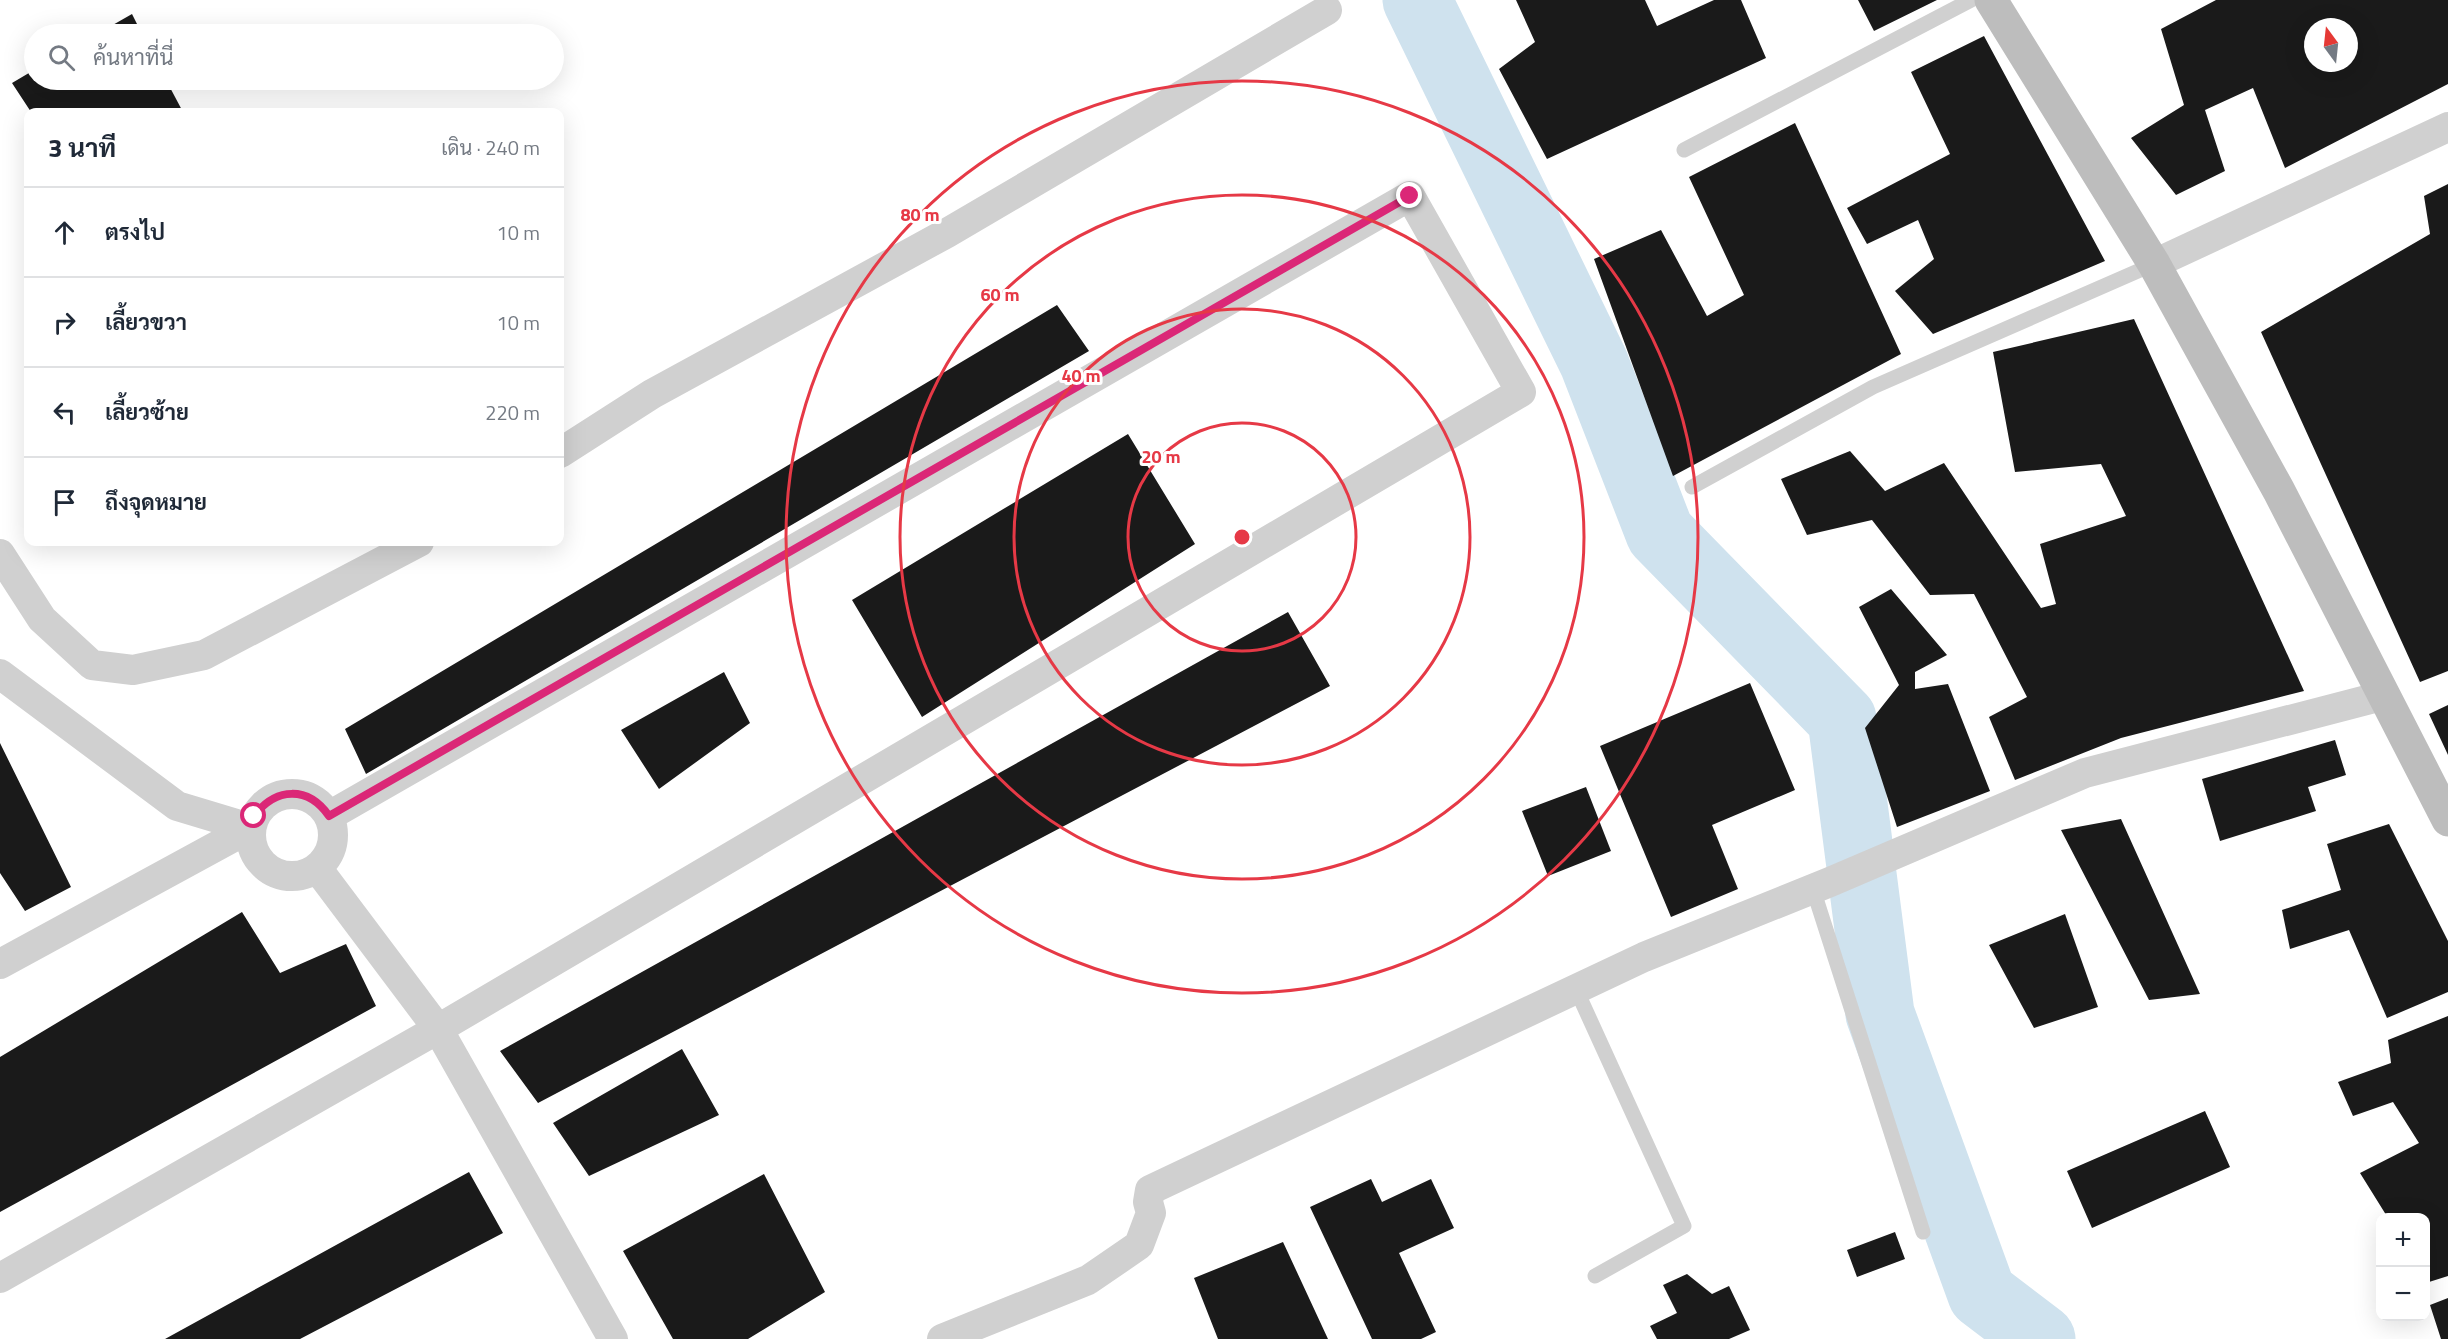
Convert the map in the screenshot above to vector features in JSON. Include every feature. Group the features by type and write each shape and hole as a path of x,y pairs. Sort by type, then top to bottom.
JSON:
{"street":[{"path":"1991,0 2154,264 2279,491 2382,696 2448,820"},
{"path":"564,450 652,394 947,233 1327,10"},
{"path":"2154,264 2448,127"},
{"path":"0,1278 438,1029 1521,392 1410,196 329,816"},
{"path":"0,554 42,619 92,665 133,670 204,656 411,546"},
{"path":"0,674 177,806 250,828"},
{"path":"942,1339 1088,1280 1139,1245 1151,1213 1148,1202 1150,1190 1644,957 1821,886 1905,848 2085,773 2382,696"},
{"path":"286,793 299,793 322,805 329,816 333,830 332,844 326,857 317,868 304,874 290,876 276,873 264,866 255,855 250,842 250,828 254,816 262,805 286,793"},
{"path":"0,964 250,828"},
{"path":"317,868 438,1029 613,1339"}],"lane":[{"path":"1684,150 1971,0"},
{"path":"1692,487 1873,387 2154,264"},
{"path":"1821,886 1923,1232"},
{"path":"1576,989 1684,1226 1595,1276"}],"building":[{"path":"1516,0 1645,0 1657,26 1714,0 1741,0 1766,58 1547,159 1499,69 1535,42"},
{"path":"1858,0 1937,0 1874,31"},
{"path":"2216,0 2448,0 2448,84 2285,168 2253,88 2205,110 2225,171 2176,195 2131,138 2184,105 2161,29"},
{"path":"132,14 137,24 114,24"},
{"path":"1984,36 2105,261 1933,334 1895,291 1934,259 1918,220 1867,244 1847,208 1950,154 1911,72"},
{"path":"24,76 24,90 171,90 181,108 28,108 12,83"},
{"path":"1795,123 1901,354 1673,476 1594,259 1661,230 1707,316 1744,295 1689,177"},
{"path":"2448,184 2448,671 2420,682 2261,332 2430,234 2424,196"},
{"path":"1057,305 1089,351 366,774 345,729"},
{"path":"2134,319 2304,691 2121,738 2015,780 1989,717 2027,697 1974,594 1930,595 1872,520 1807,535 1781,479 1850,451 1885,491 1944,463 2041,608 2056,604 2040,544 2126,516 2101,464 2015,472 1993,352"},
{"path":"1128,434 1195,544 922,717 852,600"},
{"path":"1891,589 1947,655 1915,672 1915,689 1948,684 1990,791 1897,827 1865,728 1899,685 1859,607"},
{"path":"1288,612 1330,686 538,1103 500,1051"},
{"path":"724,672 750,723 659,789 621,730"},
{"path":"1750,683 1795,790 1712,825 1738,889 1671,917 1600,746"},
{"path":"2448,705 2448,755 2429,714"},
{"path":"2335,740 2346,775 2308,787 2316,811 2220,841 2202,779"},
{"path":"0,743 71,887 25,911 0,873"},
{"path":"1586,787 1611,851 1548,876 1522,811"},
{"path":"2121,819 2200,994 2149,1000 2061,830"},
{"path":"2389,824 2448,941 2448,992 2387,1018 2349,930 2290,949 2282,910 2341,890 2327,844"},
{"path":"242,912 280,973 346,944 376,1006 0,1212 0,1057"},
{"path":"2065,914 2098,1007 2034,1028 1989,945"},
{"path":"2448,1016 2448,1276 2430,1282 2430,1213 2385,1213 2360,1173 2419,1143 2393,1102 2353,1116 2338,1082 2391,1063 2388,1040"},
{"path":"682,1049 719,1115 589,1176 553,1123"},
{"path":"2205,1111 2230,1167 2092,1228 2067,1171"},
{"path":"469,1172 503,1233 300,1339 165,1339"},
{"path":"764,1174 825,1292 748,1339 673,1339 623,1251"},
{"path":"1371,1179 1382,1202 1431,1179 1454,1228 1399,1253 1436,1332 1421,1339 1372,1339 1310,1207"},
{"path":"1895,1232 1905,1259 1857,1277 1847,1250"},
{"path":"1283,1242 1328,1339 1218,1339 1194,1278"},
{"path":"1687,1274 1712,1294 1729,1286 1750,1330 1729,1339 1657,1339 1650,1326 1677,1313 1663,1285"},
{"path":"2448,1298 2448,1339 2441,1339 2430,1305"}],"waterway":[{"path":"1417,0 1594,363 1660,533 1842,719 1880,1014 1982,1294 2041,1339"}],"route":[{"path":"254,816 262,805 286,793 299,793 311,798 322,805 329,816 1410,196"}]}
